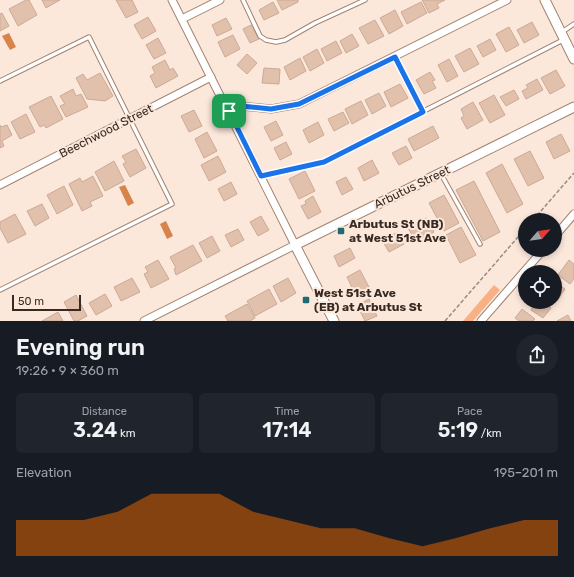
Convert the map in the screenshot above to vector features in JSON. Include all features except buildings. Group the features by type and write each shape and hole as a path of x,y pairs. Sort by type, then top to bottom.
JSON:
{"street":[{"path":"172,0 334,321"},
{"path":"182,19 220,0"},
{"path":"229,111 241,106 271,109 299,104 507,0"},
{"path":"545,0 574,58"},
{"name":"Beechwood Street","path":"0,185 212,78"},
{"name":"Arbutus Street","path":"144,321 574,107"},
{"path":"562,228 574,214"},
{"path":"480,321 537,257"}],"lane":[{"path":"243,0 260,36 266,40 276,42 285,40 315,23 365,0"},
{"path":"261,176 324,162 423,112 563,36 574,24"},
{"path":"0,81 89,37 172,204 0,290"},
{"path":"395,57 423,112"},
{"path":"440,173 480,244"}],"path":[{"path":"538,213 574,173"},
{"path":"445,321 518,237"}],"shaded area":[{"path":"9,33 16,47 10,50 2,36"},
{"path":"125,185 134,203 128,206 119,187"},
{"path":"166,221 173,236 167,239 160,224"},
{"path":"494,285 500,290 473,321 463,321"}],"place":[{"name":"Arbutus St (NB) at West 51st Ave","path":"341,231"},
{"name":"West 51st Ave (EB) at Arbutus St","path":"306,300"}],"route":[{"path":"395,57 423,112 324,162 261,176 229,111 238,106 271,109 285,108 299,104 395,57"}]}
